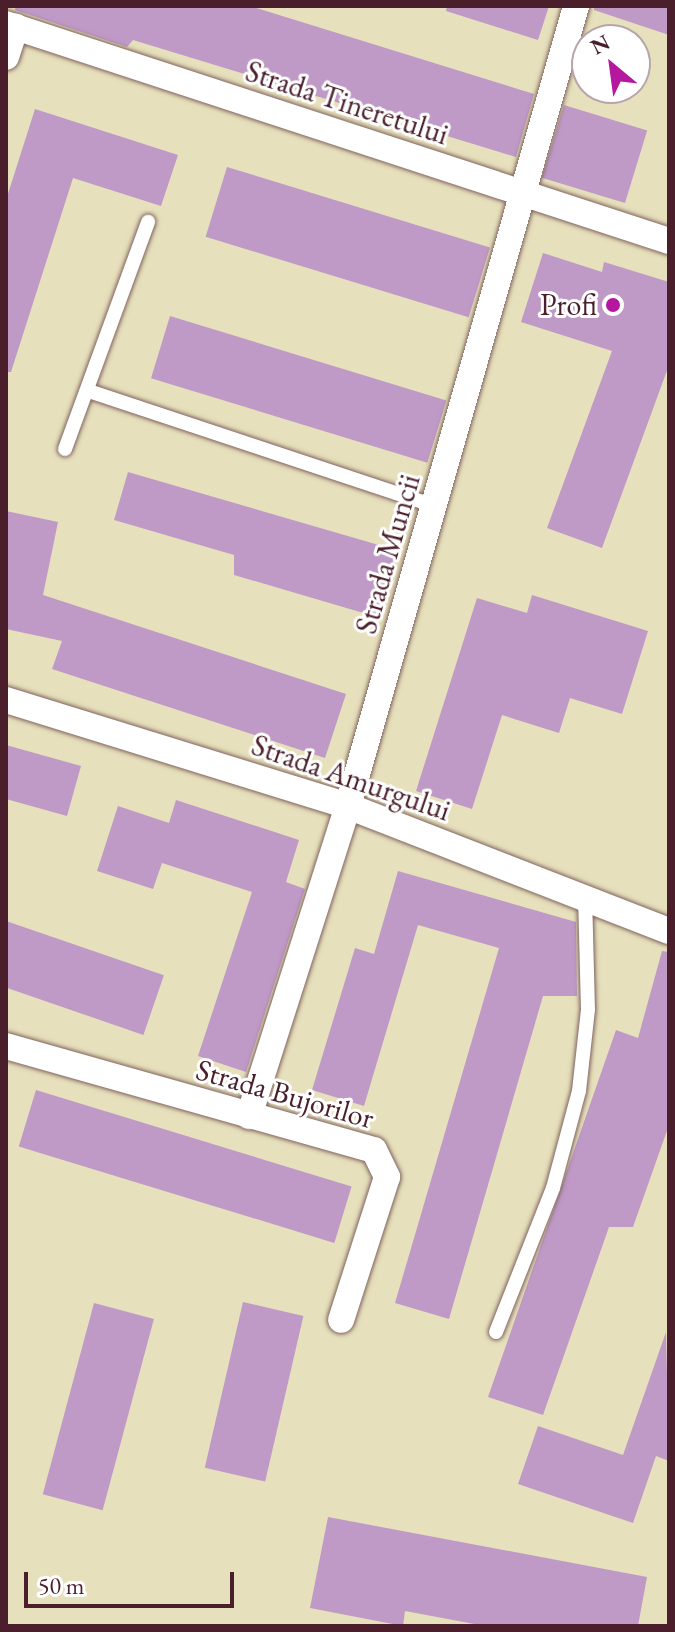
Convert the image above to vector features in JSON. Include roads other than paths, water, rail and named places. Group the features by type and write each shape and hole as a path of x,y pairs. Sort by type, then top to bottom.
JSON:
{"street":[{"name":"Strada Muncii","path":"249,1116 348,806 526,194 576,6"},
{"name":"Strada Tineretului","path":"11,26 669,241"},
{"path":"6,57 11,26"},
{"name":"Strada Amurgului","path":"6,700 348,806 669,931"},
{"name":"Strada Bujorilor","path":"6,1046 374,1150 386,1168 341,1320"}],"lane":[{"path":"65,449 89,391 148,222"},
{"path":"89,391 435,506"},
{"path":"496,1332 553,1188 579,1091 588,1010 585,898"}],"place":[{"name":"Profi","path":"613,305"}]}
